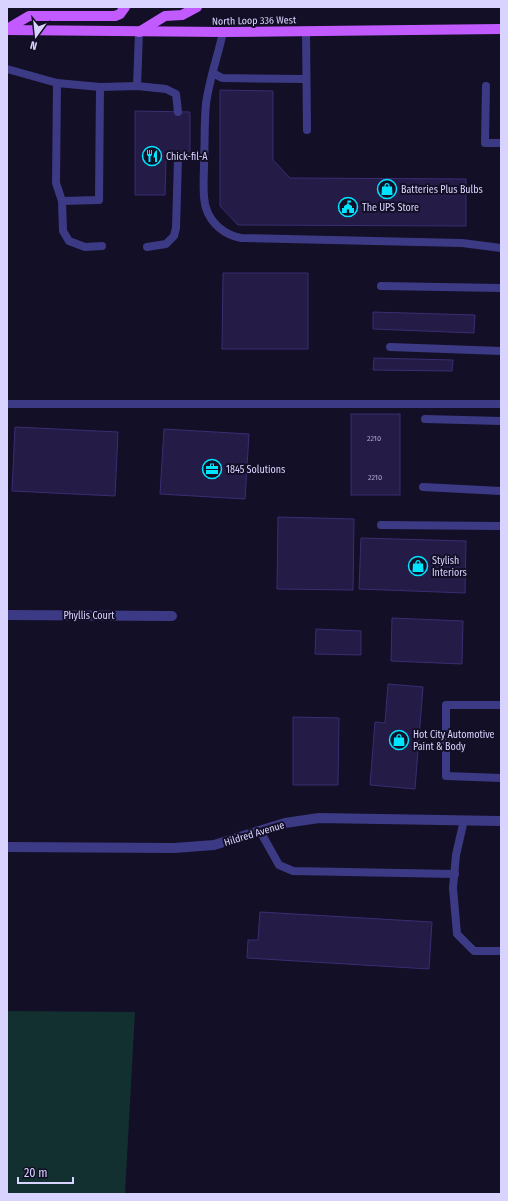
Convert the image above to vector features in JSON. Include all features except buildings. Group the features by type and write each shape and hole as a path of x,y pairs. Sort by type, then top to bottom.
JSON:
{"main road":[{"path":"7,30 29,16 115,16 120,14 125,7"},
{"path":"139,32 165,16 182,15 197,7"},
{"name":"North Loop 336 West","path":"7,30 224,32 501,29"}],"street":[{"name":"Phyllis Court","path":"7,615 172,616"},
{"name":"Hildred Avenue","path":"7,847 174,848 214,845 285,823 319,818 501,821"}],"lane":[{"path":"306,31 307,130"},
{"path":"137,86 139,32"},
{"path":"224,32 206,104 204,198 206,208 211,219 227,234 241,238 462,243 501,248"},
{"path":"7,69 58,83 100,87 137,86 166,89 176,94 178,112"},
{"path":"213,73 222,78 306,79"},
{"path":"58,83 56,184 62,200 63,232 69,241 86,247 102,246"},
{"path":"486,86 485,143 501,143"},
{"path":"62,200 99,200 100,87"},
{"path":"147,247 166,244 174,236 176,228 178,159"},
{"path":"380,286 501,288"},
{"path":"390,347 501,351"},
{"path":"7,404 501,404"},
{"path":"425,419 501,421"},
{"path":"424,487 501,491"},
{"path":"381,524 501,526"},
{"path":"501,705 446,705 446,776 501,778"},
{"path":"464,820 456,854 454,888 457,934 474,951 501,951"},
{"path":"260,831 279,865 293,871 455,874"}],"green space":[{"path":"7,1011 135,1012 125,1194 7,1194"}],"place":[{"name":"Chick-fil-A","path":"152,156"},
{"name":"Batteries Plus Bulbs","path":"387,189"},
{"name":"The UPS Store","path":"348,207"},
{"name":"1845 Solutions","path":"212,469"},
{"name":"Stylish Interiors","path":"418,566"},
{"name":"Hot City Automotive Paint & Body","path":"399,740"}]}
